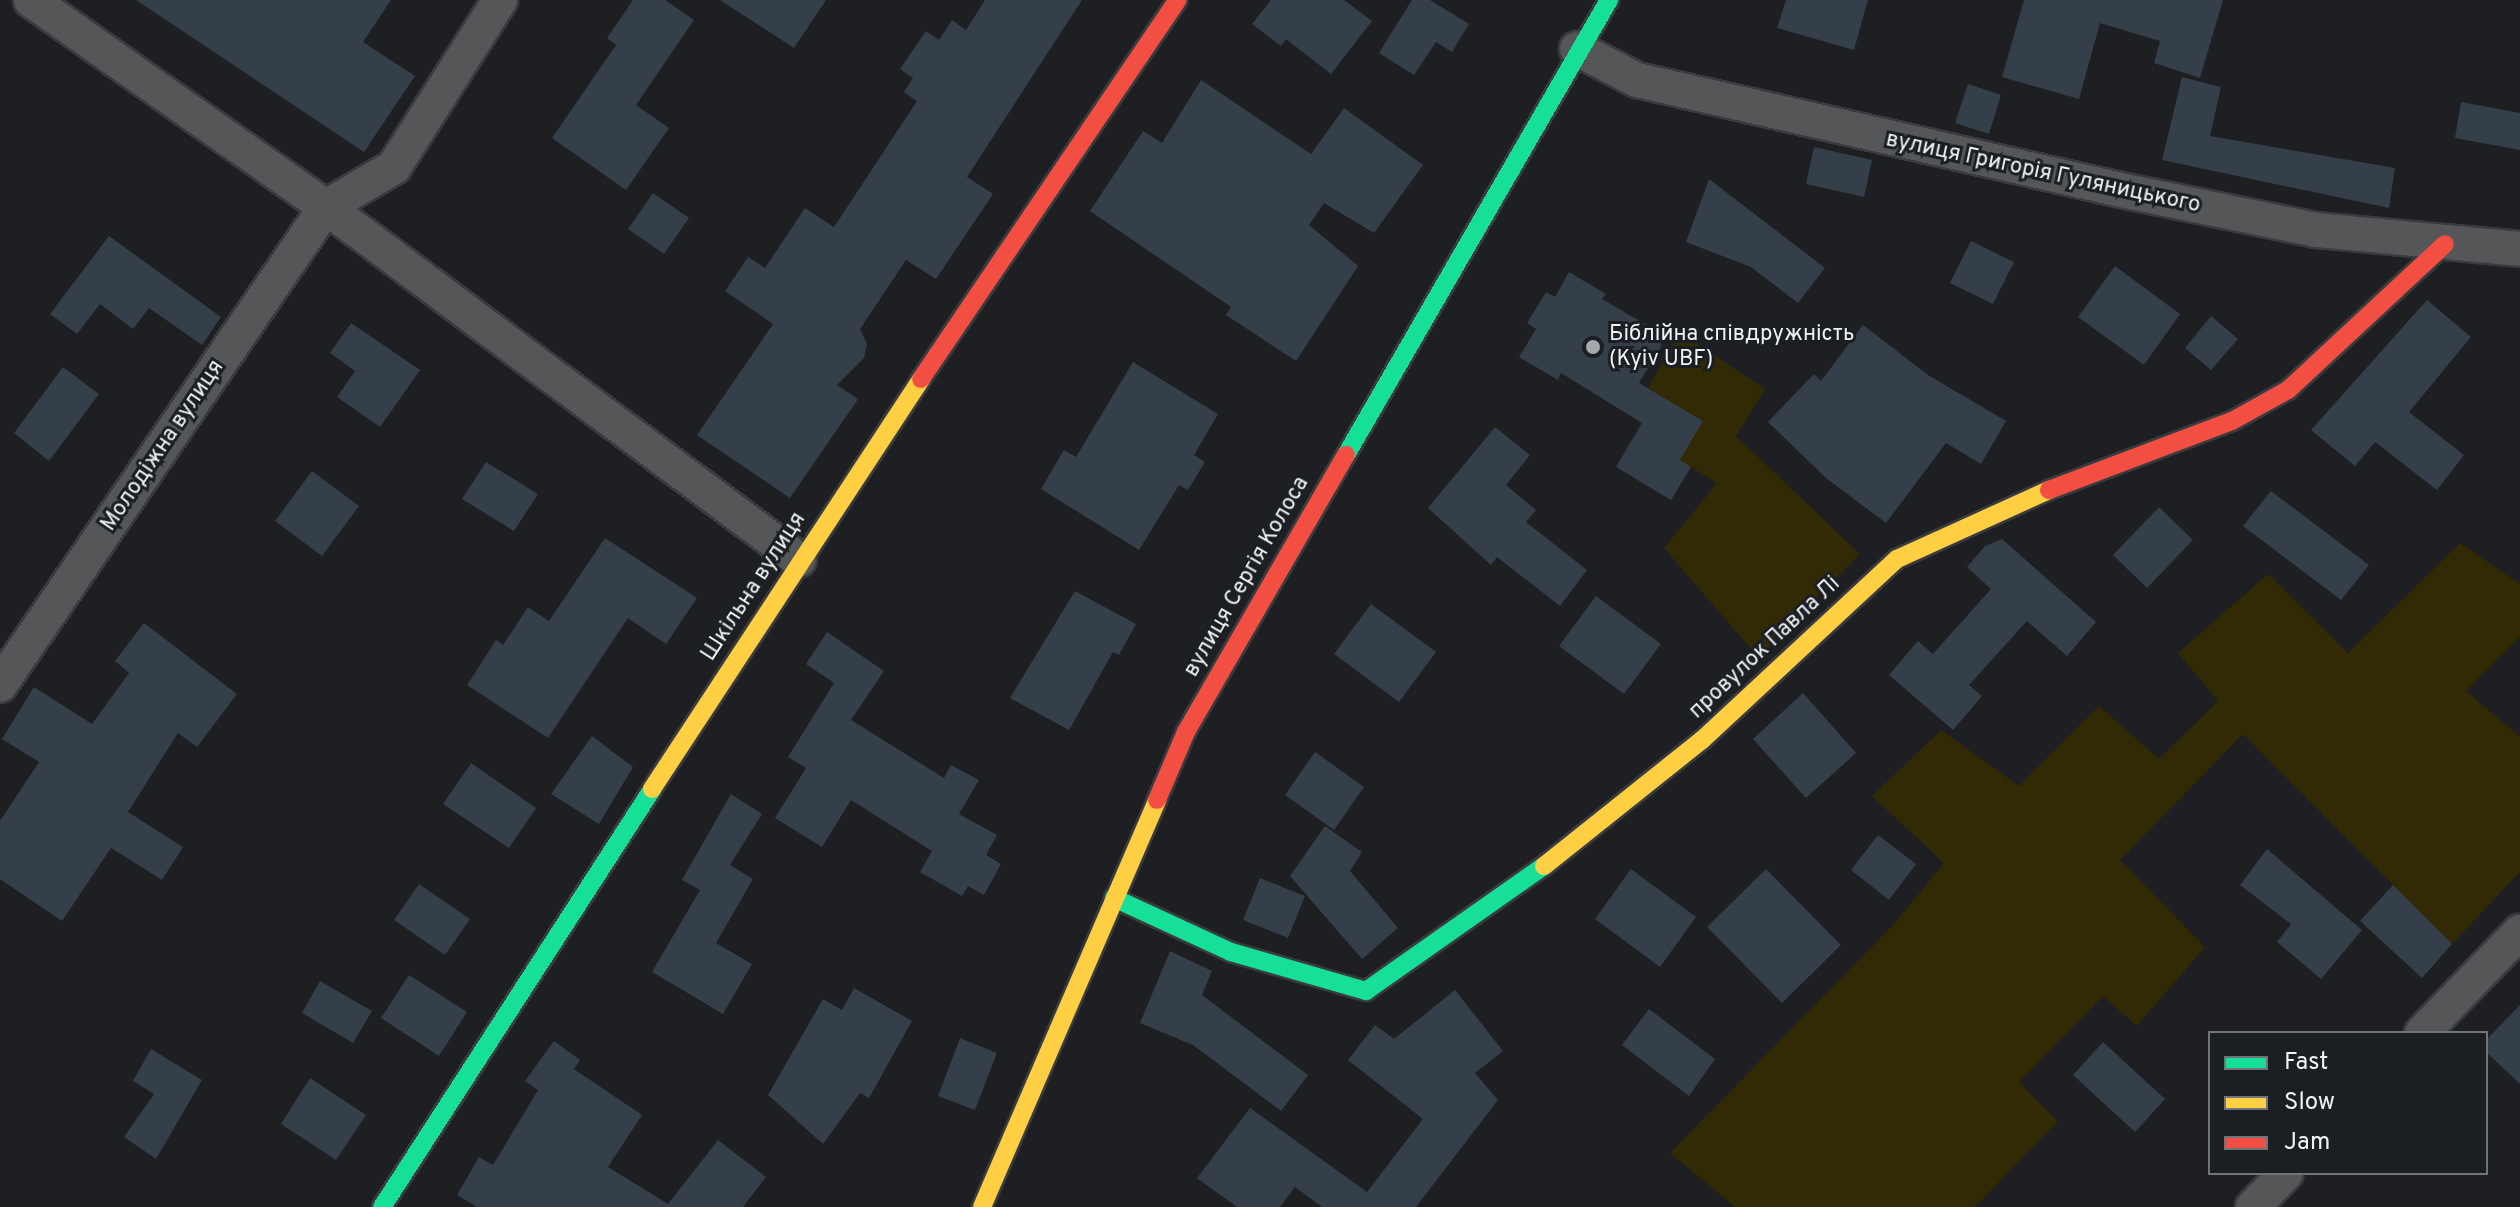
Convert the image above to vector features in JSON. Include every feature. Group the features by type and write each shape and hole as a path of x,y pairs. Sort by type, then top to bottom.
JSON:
{"street":[{"path":"31,0 326,207 799,560"},
{"path":"326,207 394,167 500,0"},
{"name":"Шкільна вулиця","path":"382,1207 799,560 1178,0"},
{"name":"вулиця Сергія Колоса","path":"982,1207 1186,732 1577,49 1609,0"},
{"name":"вулиця Григорія Гуляницького","path":"1577,49 1637,80 1916,147 2316,230 2520,249"},
{"name":"Молодіжна вулиця","path":"0,685 326,207"},
{"name":"провулок Павла Лі","path":"1114,898 1231,952 1366,991 1583,837 1702,740 1897,559 2044,492 2232,421 2288,390 2445,244"},
{"path":"2424,1031 2520,932"},
{"path":"2253,1207 2284,1175"}],"shaded area":[{"path":"1680,332 1765,389 1736,436 1860,554 1758,657 1664,548 1717,483 1680,460 1702,421 1648,388"},
{"path":"2460,543 2520,584 2520,637 2466,691 2520,737 2520,872 2452,944 2243,734 2120,860 2205,947 2137,1026 2103,996 2019,1082 2058,1121 1975,1207 1735,1207 1670,1153 1893,925 1944,863 1872,796 1941,730 2019,786 2099,706 2159,759 2218,701 2178,653 2268,574 2348,653"}],"building":[{"path":"136,0 391,0 363,42 415,76 364,152"},
{"path":"633,0 665,0 694,20 636,105 669,128 626,190 552,138 616,45 607,38"},
{"path":"720,0 826,0 794,48"},
{"path":"985,0 1082,0 967,177 993,194 936,279 906,260 860,329 867,344 864,358 837,385 858,399 790,498 697,435 773,324 725,291 748,257 765,268 805,208 834,227 917,101 904,92 913,78 900,69 926,31 939,40 952,20 966,30"},
{"path":"1271,0 1344,0 1372,21 1331,74 1286,39 1281,46 1252,24"},
{"path":"1412,0 1430,0 1469,24 1452,52 1436,42 1414,75 1379,53"},
{"path":"1786,0 1868,0 1854,50 1777,28"},
{"path":"2024,0 2223,0 2200,78 2154,63 2160,41 2100,23 2079,99 2002,77"},
{"path":"2182,77 2221,87 2210,136 2395,168 2389,208 2162,160"},
{"path":"1201,80 1311,154 1344,108 1423,165 1374,233 1324,203 1309,225 1358,266 1296,361 1226,315 1231,307 1090,211 1143,131 1162,143"},
{"path":"1968,84 2001,95 1989,134 1955,123"},
{"path":"2461,102 2520,113 2520,150 2455,138"},
{"path":"1814,147 1872,160 1864,197 1806,184"},
{"path":"1709,179 1825,268 1798,303 1751,267 1686,242"},
{"path":"653,193 689,218 664,254 628,229"},
{"path":"109,236 221,317 202,345 149,308 133,329 100,304 77,334 50,314"},
{"path":"1971,241 2014,262 1993,304 1950,283"},
{"path":"2115,266 2180,314 2144,365 2078,317"},
{"name":"Біблійна співдружність (Kyiv UBF)","path":"1569,272 1606,294 1602,299 1667,337 1639,383 1703,421 1680,460 1691,467 1671,500 1616,467 1642,423 1561,373 1558,380 1519,357 1536,329 1527,323 1546,292 1555,297"},
{"path":"2427,300 2471,337 2409,412 2464,455 2437,490 2375,442 2355,466 2311,430"},
{"path":"2211,316 2238,339 2211,370 2185,348"},
{"path":"351,323 420,370 380,427 337,397 355,371 330,353"},
{"path":"1863,325 1928,375 2006,421 1981,464 1946,443 1886,523 1826,478 1768,422 1814,374 1821,381"},
{"path":"1133,362 1218,414 1194,455 1205,462 1188,490 1179,485 1139,550 1041,489 1064,450 1076,457"},
{"path":"63,367 99,394 49,461 14,433"},
{"path":"1495,427 1530,455 1506,485 1536,510 1526,522 1587,570 1560,606 1497,557 1491,565 1428,508"},
{"path":"486,462 538,494 514,531 462,499"},
{"path":"312,471 359,506 322,556 275,521"},
{"path":"2271,491 2369,565 2341,600 2243,526"},
{"path":"2159,507 2193,540 2147,588 2113,555"},
{"path":"605,538 697,598 666,644 628,618 548,738 467,685 496,640 503,645 528,607 549,621"},
{"path":"2002,539 2096,622 2067,656 2027,621 1969,685 1982,696 1953,730 1889,675 1918,641 1933,654 1991,589 1967,567 1985,546"},
{"path":"1075,591 1136,624 1119,655 1113,652 1069,730 1010,698"},
{"path":"1596,596 1661,644 1624,694 1559,646"},
{"path":"1371,604 1436,652 1399,702 1334,654"},
{"path":"144,623 237,694 197,747 178,733 128,812 183,847 162,880 111,848 62,921 0,879 0,821 39,762 2,739 34,687 92,724 129,673 115,661"},
{"path":"827,632 884,671 851,720 944,778 951,765 979,780 959,814 997,835 986,855 1001,864 984,895 968,886 962,896 920,872 932,851 851,800 822,847 775,818 806,768 788,757 834,683 806,664"},
{"path":"1803,693 1856,753 1806,798 1753,739"},
{"path":"592,736 633,767 599,824 551,794"},
{"path":"1315,752 1364,787 1334,830 1285,795"},
{"path":"471,763 536,808 509,848 443,804"},
{"path":"731,794 762,814 730,865 753,879 716,943 752,964 723,1014 652,972 700,890 682,880"},
{"path":"1325,826 1362,852 1350,871 1398,928 1362,959 1290,876"},
{"path":"1878,835 1916,864 1889,900 1851,870"},
{"path":"2267,849 2362,930 2321,979 2277,942 2291,924 2240,885"},
{"path":"1631,869 1696,917 1660,967 1595,919"},
{"path":"1766,869 1841,945 1782,1003 1707,927"},
{"path":"1260,878 1305,896 1288,938 1243,920"},
{"path":"419,884 470,919 445,955 394,920"},
{"path":"2393,885 2452,944 2422,978 2360,921"},
{"path":"1170,951 1212,971 1202,995 1308,1075 1281,1111 1193,1045 1140,1023"},
{"path":"409,975 467,1012 439,1056 381,1018"},
{"path":"320,981 372,1011 353,1043 302,1013"},
{"path":"854,988 912,1021 869,1098 860,1093 823,1144 768,1095 823,999 842,1010"},
{"path":"1455,990 1503,1051 1475,1073 1498,1100 1416,1207 1322,1207 1295,1187 1280,1207 1237,1207 1197,1178 1250,1108 1367,1192 1423,1119 1348,1060 1375,1025 1394,1039"},
{"path":"2520,1005 2520,1084 2488,1054 2488,1038"},
{"path":"1649,1009 1715,1059 1689,1096 1622,1045"},
{"path":"960,1038 997,1053 975,1110 938,1096"},
{"path":"554,1041 580,1060 574,1069 642,1115 608,1167 668,1204 718,1140 766,1177 743,1207 477,1207 457,1195 479,1157 493,1165 538,1090 525,1081"},
{"path":"2103,1042 2165,1099 2135,1132 2073,1075"},
{"path":"151,1049 202,1080 156,1159 124,1137 154,1094 133,1081"},
{"path":"310,1078 366,1115 336,1160 281,1124"}],"traffic: fast":[{"path":"1346,455 1609,0"},
{"path":"382,1207 652,789"},
{"path":"1114,898 1231,952 1366,991 1544,866"}],"traffic: slow":[{"path":"652,789 921,379"},
{"path":"1544,866 1702,740 1897,559 2049,490"},
{"path":"982,1207 1157,800"}],"traffic: jam":[{"path":"921,379 1178,0"},
{"path":"2049,490 2232,421 2288,390 2445,244"},
{"path":"1157,800 1186,732 1346,455"}],"place":[{"name":"Біблійна співдружність (Kyiv UBF)","path":"1593,347"}]}
